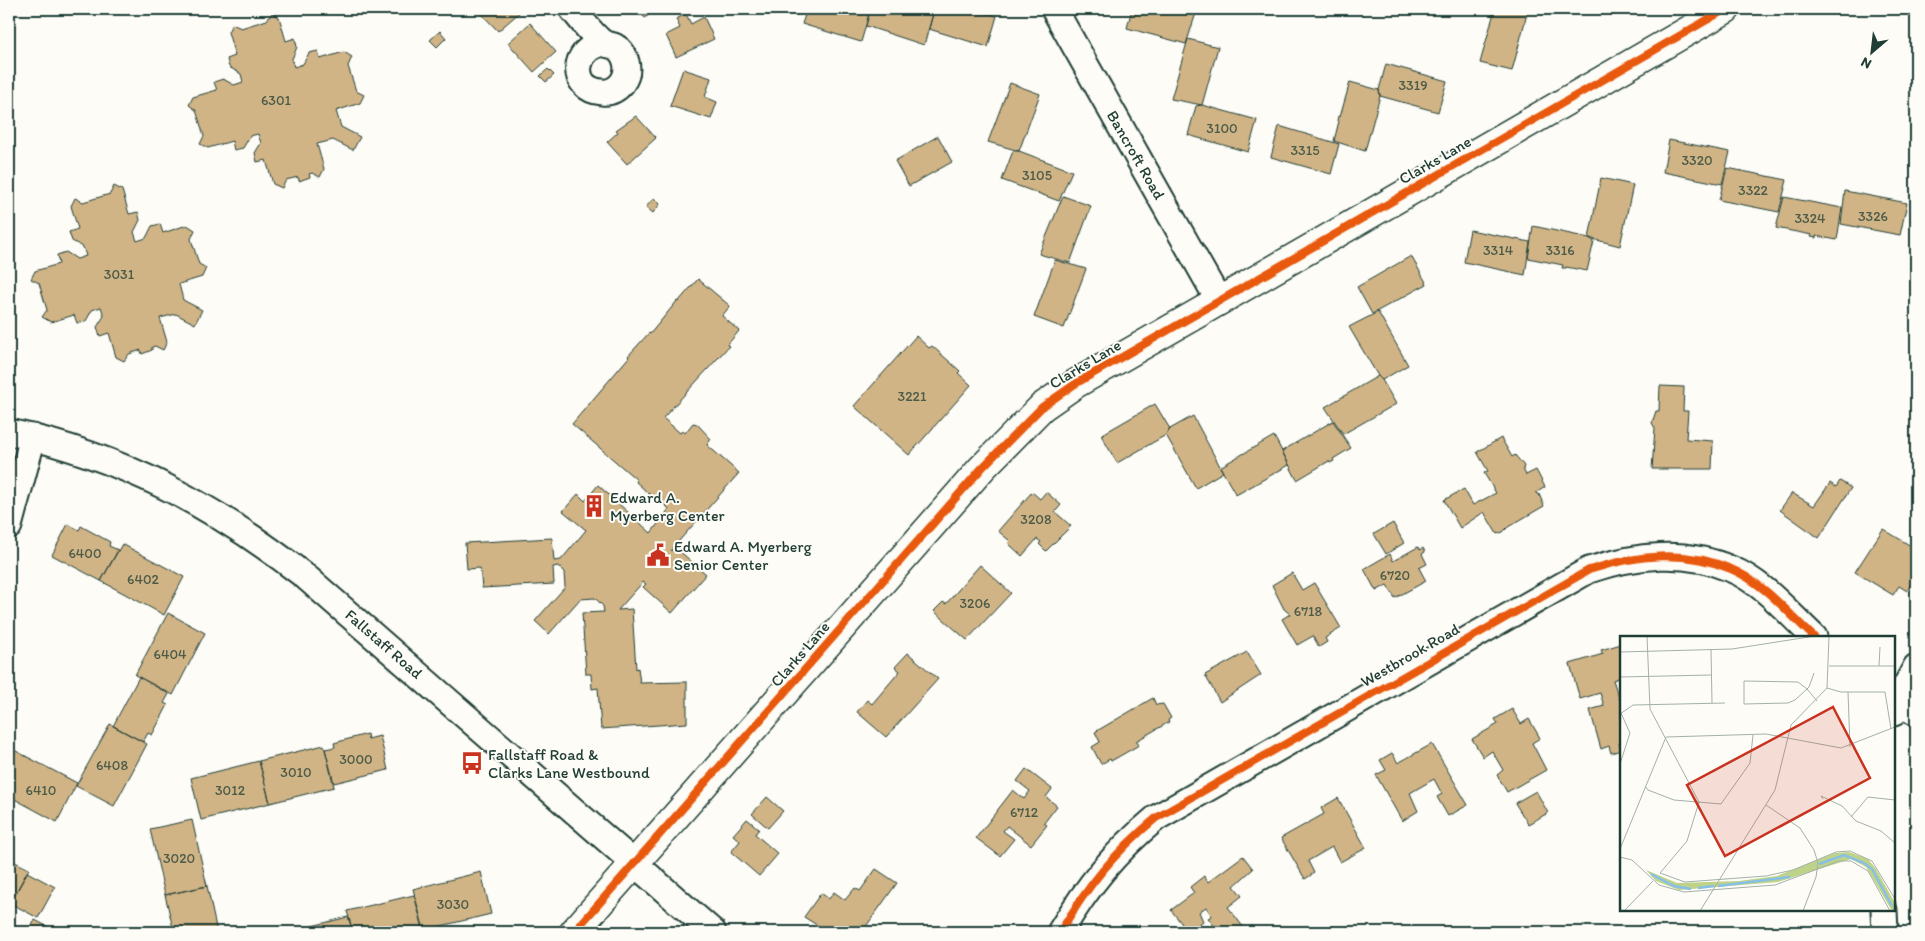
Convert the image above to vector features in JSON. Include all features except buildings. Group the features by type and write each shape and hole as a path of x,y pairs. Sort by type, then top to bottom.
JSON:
{"street":[{"path":"572,9 604,43"},
{"name":"Bancroft Road","path":"1054,9 1219,300"},
{"name":"Clarks Lane","path":"574,932 1014,432 1042,407 1075,384 1219,300 1726,9"},
{"name":"Fallstaff Road","path":"9,432 93,454 140,473 246,531 306,577 712,932"},
{"path":"9,526 34,437"},
{"name":"Westbrook Road","path":"1060,932 1095,878 1121,850 1156,818 1589,570 1619,560 1677,555 1732,569 1760,587 1813,636"},
{"path":"1900,707 1916,668"},
{"path":"1884,911 1885,932"}],"cycle path":[{"path":"574,932 982,468 1042,407 1075,384 1726,9"},
{"path":"1060,932 1081,899 1114,857 1156,818 1589,570 1624,561 1660,556 1696,559 1713,563 1743,575 1765,590 1813,636"}],"place":[{"name":"Edward A. Myerberg Center","path":"594,506"},
{"name":"Edward A. Myerberg Senior Center","path":"658,555"},
{"name":"Fallstaff Road & Clarks Lane Westbound","path":"472,763"}]}
